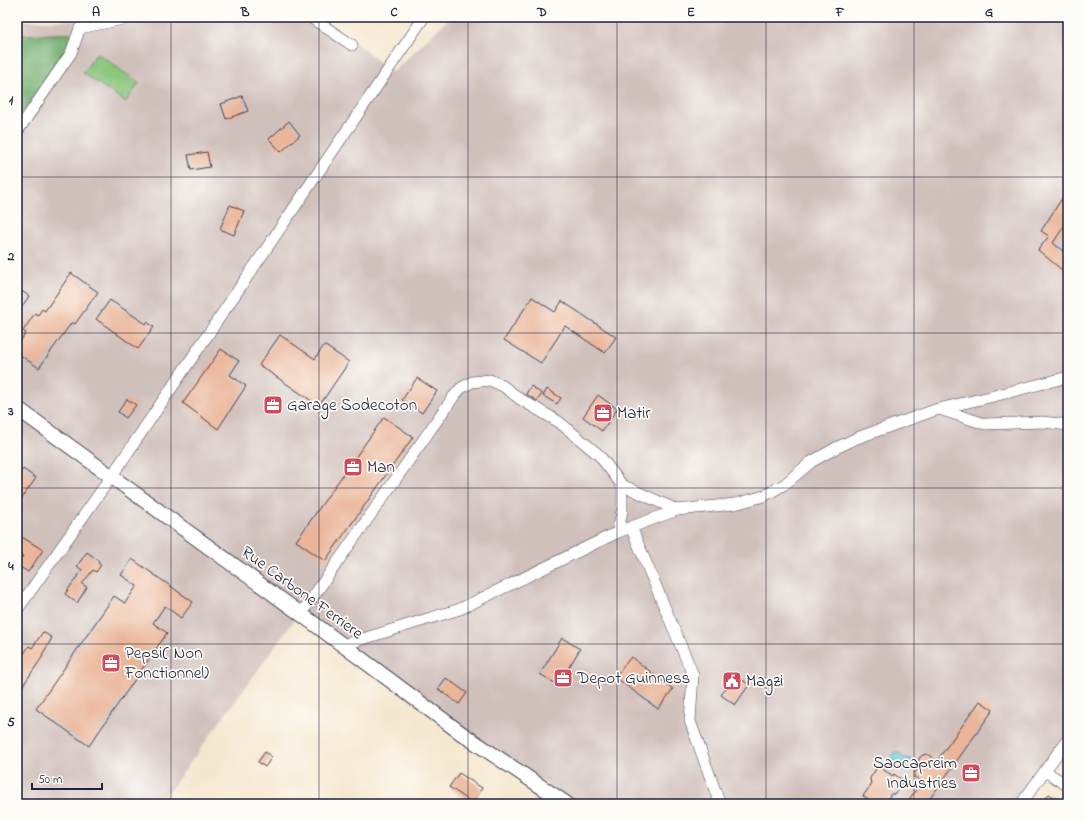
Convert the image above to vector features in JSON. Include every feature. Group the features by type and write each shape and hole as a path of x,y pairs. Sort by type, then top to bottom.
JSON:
{"street":[{"path":"17,132 71,53 80,28 87,17"},
{"path":"80,28 133,17"},
{"path":"310,17 352,45"},
{"path":"17,610 111,477 424,17"},
{"path":"342,645 460,609 618,532 677,510 735,504 764,496 785,484 811,462 836,448 938,408 990,398 1068,377"},
{"path":"301,614 454,396 461,388 472,382 490,380 503,386 559,422 599,455 622,485 677,510"},
{"name":"Rue Carbone Ferriere","path":"17,408 301,614 461,733 567,804"},
{"path":"938,408 985,424 1042,422 1068,425"},
{"path":"618,532 622,510 622,485"},
{"path":"631,527 693,675 690,721 720,804"},
{"path":"1021,804 1068,739"},
{"path":"1045,771 1068,786"}],"shaded area":[{"path":"145,17 321,17 393,72 450,17 1068,17 1068,736 1021,804 577,804 403,692 298,615 160,804 17,804 17,21 104,20"}],"green space":[{"path":"81,33 17,119 17,35"},
{"path":"97,53 139,83 126,102 83,73"}],"water":[{"path":"896,752 900,753 902,757 911,759 913,765 910,770 904,771 900,769 899,763 894,762 891,757"}],"building":[{"path":"242,96 248,111 226,119 221,104"},
{"path":"289,121 300,135 281,152 269,139"},
{"path":"207,152 210,167 191,170 188,155"},
{"path":"1068,189 1068,220 1053,243 1068,255 1068,275 1038,250 1049,236 1041,231"},
{"path":"230,205 244,211 234,235 220,229"},
{"path":"71,273 98,292 75,324 72,322 39,368 17,353 17,346 26,333 23,331 35,313 38,315 42,309 45,311"},
{"path":"17,288 29,296 17,314"},
{"path":"532,297 555,312 562,301 616,337 605,353 565,326 541,363 504,340"},
{"path":"110,300 146,324 147,322 154,327 138,349 96,319"},
{"path":"280,335 315,359 324,345 349,362 319,406 259,365"},
{"path":"221,349 239,361 230,375 246,386 218,429 183,403"},
{"path":"417,378 437,391 422,413 402,400"},
{"path":"531,386 542,394 537,401 526,394"},
{"path":"547,389 561,398 557,404 543,396"},
{"path":"598,395 617,409 602,431 583,417"},
{"path":"127,399 136,405 126,418 118,412"},
{"path":"384,417 413,437 325,561 296,541"},
{"path":"23,469 36,478 17,505 17,477"},
{"path":"17,534 43,550 28,572 17,565 23,556 17,552"},
{"path":"87,552 99,561 98,563 101,565 96,572 93,570 82,584 87,587 77,603 65,594 82,570 77,566"},
{"path":"132,559 193,602 181,618 165,606 153,623 167,633 89,746 36,709 114,596 125,603 137,586 121,575"},
{"path":"43,632 52,638 42,655 43,656 17,694 17,664 29,646 32,648"},
{"path":"562,638 580,649 558,685 540,674"},
{"path":"631,657 673,689 658,709 615,677"},
{"path":"736,675 749,685 735,705 721,695"},
{"path":"446,678 467,693 459,704 438,689"},
{"path":"980,701 993,710 926,804 906,804 922,781 914,777 915,772 921,767 919,758 926,754 936,762"},
{"path":"265,752 272,757 265,767 258,762"},
{"path":"878,766 904,781 894,794 891,794 885,804 875,804 863,796 871,785 870,778"},
{"path":"459,773 482,788 473,803 449,787"},
{"path":"1049,794 1063,804 1041,804"}],"place":[{"name":"Garage Sodecoton","path":"273,405"},
{"name":"Matir","path":"603,413"},
{"name":"Man","path":"353,467"},
{"name":"Pepsi( Non Fonctionnel)","path":"111,663"},
{"name":"Depot Guinness","path":"563,678"},
{"name":"Magzi","path":"732,681"},
{"name":"Saocapreim Industries","path":"971,773"}]}
